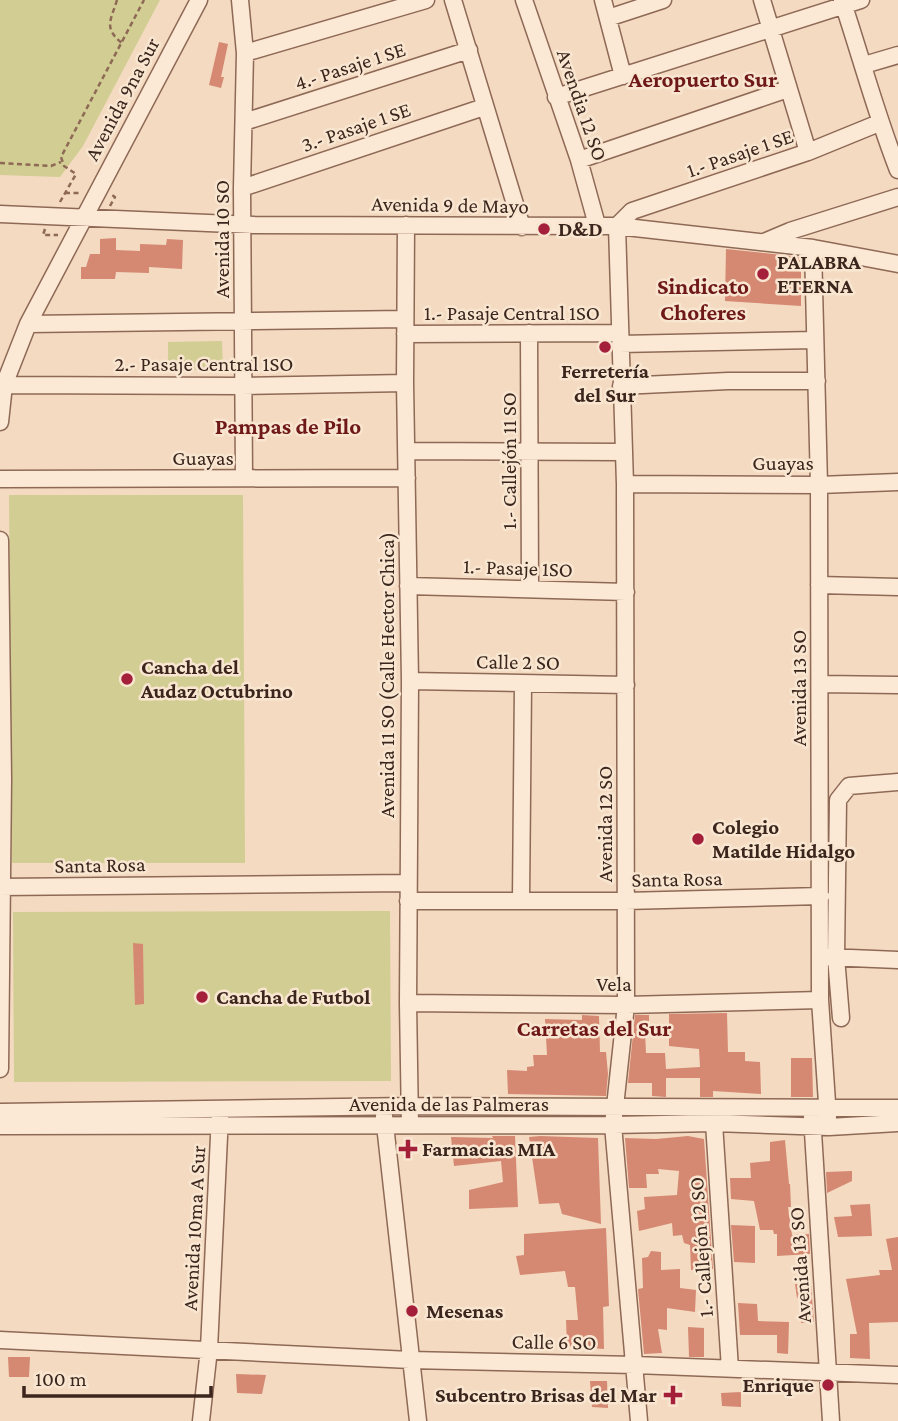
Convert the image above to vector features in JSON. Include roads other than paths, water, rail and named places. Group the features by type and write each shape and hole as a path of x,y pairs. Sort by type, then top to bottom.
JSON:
{"street":[{"name":"Avenida 9na Sur","path":"0,422 4,385 28,324 199,0"},
{"name":"Avenida 10 SO","path":"240,0 245,53 242,188 244,478"},
{"path":"245,53 426,0"},
{"path":"453,0 522,227"},
{"name":"Avendia 12 SO","path":"524,0 579,160 597,225"},
{"path":"603,0 623,76"},
{"path":"608,18 663,0"},
{"path":"762,0 808,152"},
{"path":"556,97 770,29 843,2 860,0"},
{"path":"843,2 864,65 879,123 898,170"},
{"name":"4.- Pasaje 1 SE","path":"244,122 469,50"},
{"path":"864,65 898,55"},
{"path":"579,160 788,89"},
{"name":"3.- Pasaje 1 SE","path":"242,188 484,107"},
{"name":"1.- Pasaje 1 SE","path":"617,226 632,211 808,152 879,123"},
{"path":"764,243 790,231 898,197"},
{"name":"Avenida 9 de Mayo","path":"0,214 243,225 617,226 813,248 898,264"},
{"name":"Avenida 11 SO (Calle Hector Chica)","path":"406,225 410,1125"},
{"name":"Avenida 12 SO","path":"617,226 625,484 626,1005 613,1125 639,1421"},
{"name":"Avenida 13 SO","path":"813,248 819,485 821,896 828,957 821,1000 819,1106 812,1126 831,1421"},
{"name":"1.- Pasaje Central 1SO","path":"28,324 243,322 619,338 815,340"},
{"name":"1.- Callejón 11 SO","path":"529,333 530,589"},
{"path":"621,386 728,380 817,381"},
{"name":"2.- Pasaje Central 1SO","path":"4,385 242,386 405,383"},
{"path":"406,452 624,452"},
{"name":"Guayas","path":"0,479 407,478"},
{"name":"Guayas","path":"625,484 819,485 898,482"},
{"path":"0,540 0,1069"},
{"path":"820,585 898,587"},
{"name":"1.- Pasaje 1SO","path":"408,586 626,592"},
{"name":"Calle 2 SO","path":"410,681 626,685"},
{"path":"521,901 523,684"},
{"path":"821,684 898,685"},
{"path":"841,1018 828,957 838,800 849,786 898,782"},
{"name":"Santa Rosa","path":"1,887 408,883"},
{"name":"Santa Rosa","path":"408,901 625,901 821,896"},
{"path":"828,957 898,960"},
{"name":"Vela","path":"408,1003 626,1005 821,1000"},
{"name":"Avenida de las Palmeras","path":"0,1126 410,1106 898,1108"},
{"name":"Avenida 13 SO","path":"819,1106 829,1127"},
{"path":"383,1107 418,1421"},
{"name":"Avenida de las Palmeras","path":"0,1112 410,1125 715,1123 829,1127 898,1123"},
{"name":"Avenida 10ma A Sur","path":"209,1349 220,1117"},
{"name":"1.- Callejón 12 SO","path":"715,1123 730,1369"},
{"name":"Calle 6 SO","path":"0,1340 410,1360 635,1365 898,1376"},
{"path":"201,1421 209,1349"}],"place":[{"name":"D&D","path":"544,229"},
{"name":"PALABRA ETERNA","path":"763,274"},
{"name":"Ferretería del Sur","path":"605,347"},
{"name":"Cancha del Audaz Octubrino","path":"127,679"},
{"name":"Colegio Matilde Hidalgo","path":"698,839"},
{"name":"Cancha de Futbol","path":"202,997"},
{"name":"Farmacias MIA","path":"408,1149"},
{"name":"Mesenas","path":"412,1311"},
{"name":"Enrique","path":"828,1385"},
{"name":"Subcentro Brisas del Mar","path":"673,1395"}],"district":[{"name":"Aeropuerto Sur","path":"703,79"},
{"name":"Sindicato Choferes","path":"703,299"},
{"name":"Pampas de Pilo","path":"288,426"},
{"name":"Carretas del Sur","path":"594,1028"}]}
